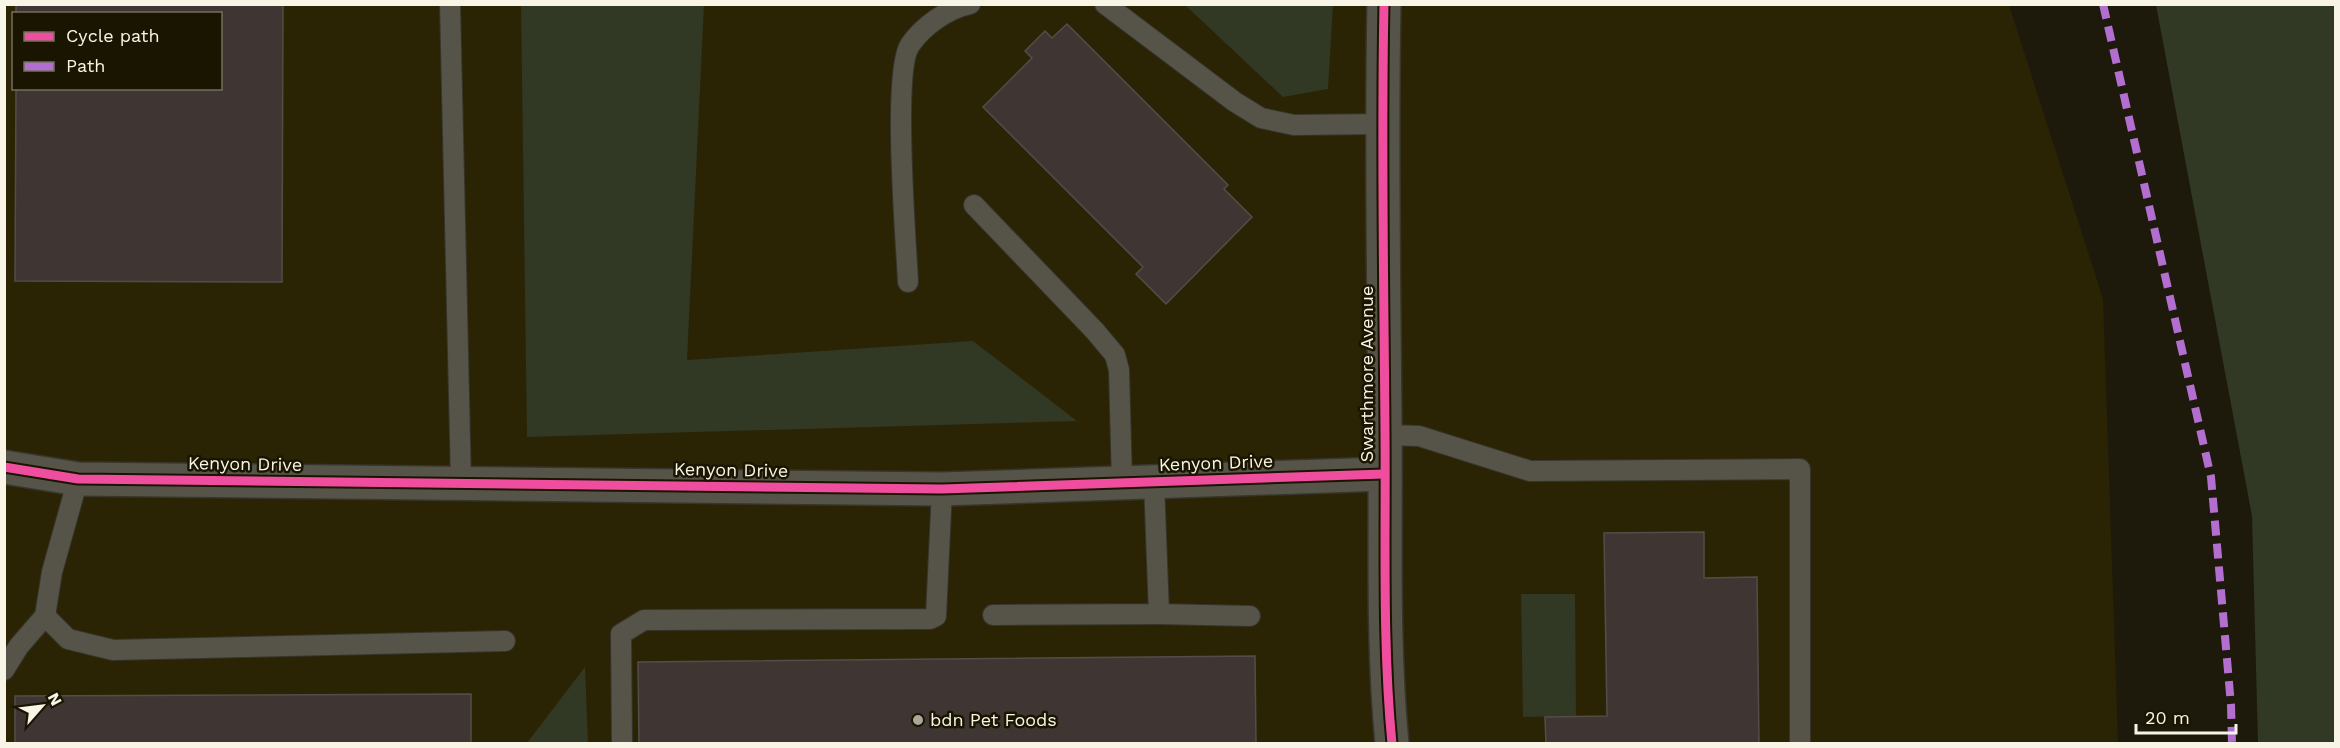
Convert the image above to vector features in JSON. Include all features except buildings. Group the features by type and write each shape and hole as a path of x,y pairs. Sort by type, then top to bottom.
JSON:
{"street":[{"name":"Swarthmore Avenue","path":"1384,4 1381,124 1384,474 1388,698 1392,744"},
{"name":"Kenyon Drive","path":"4,467 78,478 942,489 1384,474"}],"lane":[{"path":"450,4 461,483"},
{"path":"908,282 901,87 909,46 932,22 970,4"},
{"path":"1105,4 1235,102 1261,118 1294,125 1381,124"},
{"path":"974,205 1095,331 1114,355 1119,370 1122,483"},
{"path":"1385,435 1419,436 1530,471 1800,469 1800,744"},
{"path":"4,670 19,646 45,616 52,572 78,478"},
{"path":"1154,482 1158,614"},
{"path":"622,744 621,634 644,620 930,619 936,616 942,489"},
{"path":"993,615 1250,616"},
{"path":"45,616 68,639 113,650 505,641"}],"shaded area":[{"path":"4,5 2009,5 2103,299 2118,743 5,743"}],"green space":[{"path":"521,5 704,5 687,360 973,341 1077,421 527,437"},
{"path":"1185,5 1333,5 1328,89 1283,97"},
{"path":"2156,5 2335,5 2335,743 2258,743 2252,516"},
{"path":"1521,594 1575,594 1576,716 1523,717"},
{"path":"585,667 588,743 527,743"}],"marked path":[{"path":"2103,4 2211,477 2231,705 2232,744"}],"cycle path":[{"path":"1384,4 1385,588 1392,744"},
{"path":"4,467 78,479 942,489 1384,474"}],"place":[{"name":"bdn Pet Foods","path":"918,720"}]}
